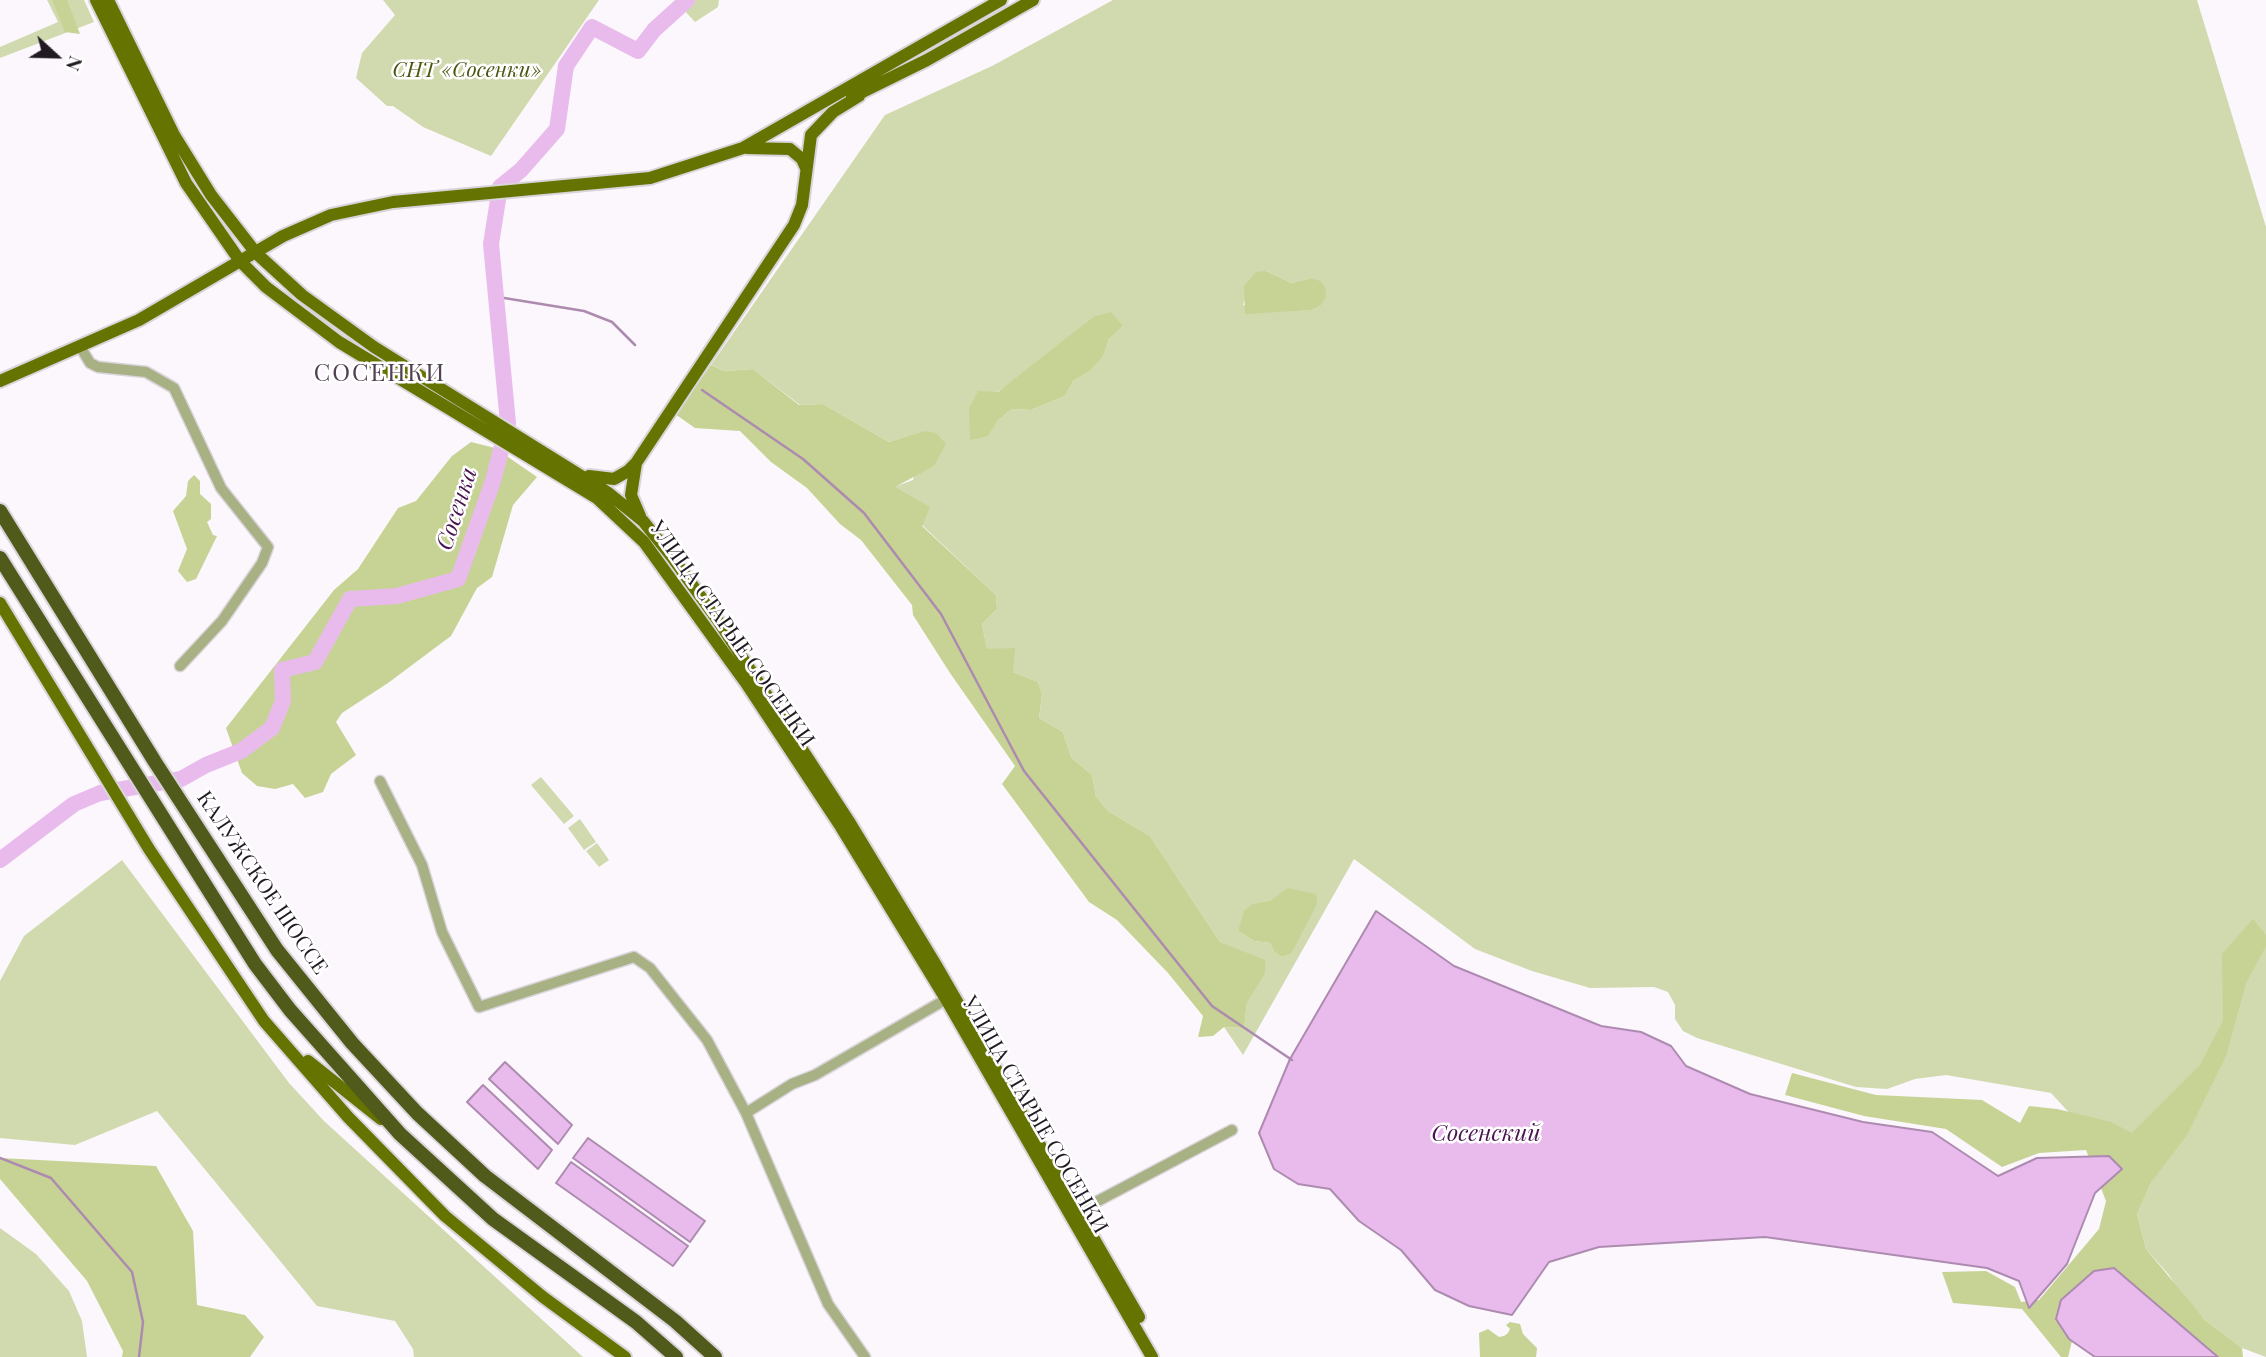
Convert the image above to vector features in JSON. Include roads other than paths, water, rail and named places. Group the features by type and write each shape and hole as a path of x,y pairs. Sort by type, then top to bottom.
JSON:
{"highway":[{"name":"КАЛУЖСКОЕ ШОССЕ","path":"0,511 155,762 277,950 352,1043 417,1113 485,1176 675,1321 715,1357"},
{"path":"0,558 171,834 255,964 290,1010 400,1134 493,1219 636,1322 676,1357"}],"main road":[{"name":"УЛИЦА СТАРЫЕ СОСЕНКИ","path":"96,0 186,183 240,261 291,308 339,342 528,449 597,498 644,542 790,748 950,997 1152,1357"},
{"name":"УЛИЦА СТАРЫЕ СОСЕНКИ","path":"108,0 174,135 211,194 256,253 312,303 465,412"},
{"path":"0,381 139,320 306,224 358,207 650,178 743,148 1001,0"},
{"path":"581,474 614,479 636,463 794,225 802,205 807,146 818,124 859,96 1032,0"},
{"path":"814,107 859,96"},
{"path":"743,148 780,146 790,149 802,159 806,169"},
{"name":"УЛИЦА СТАРЫЕ СОСЕНКИ","path":"528,449 581,474 643,521 719,622 806,754 1079,1211 1161,1357"},
{"path":"636,463 631,495 643,521"},
{"path":"0,603 149,849 223,962 280,1039 348,1117 445,1216 543,1297 625,1357"},
{"path":"280,1039 400,1134"}],"street":[{"path":"80,348 90,363 98,367 146,372 174,388 221,488 268,547 262,564 222,621 180,666"},
{"path":"380,781 422,865 442,932 479,1007 634,957 650,968 708,1040 746,1113 828,1304 865,1357"},
{"path":"746,1113 792,1084 815,1075 950,997"},
{"path":"1079,1211 1233,1130"}],"water":[{"name":"Сосенский","path":"1376,911 1454,966 1601,1026 1641,1032 1671,1046 1686,1066 1750,1094 1863,1122 1932,1132 1998,1176 2037,1158 2109,1156 2122,1169 2095,1193 2067,1264 2029,1308 2019,1281 1987,1268 1765,1237 1599,1247 1549,1262 1512,1315 1469,1306 1435,1290 1401,1250 1359,1221 1330,1189 1298,1184 1274,1169 1259,1133 1290,1059"},
{"path":"505,1062 572,1125 558,1144 489,1079"},
{"path":"483,1085 552,1150 538,1169 467,1102"},
{"path":"588,1138 705,1221 690,1242 573,1158"},
{"path":"571,1162 688,1246 673,1266 556,1183"},
{"path":"2114,1268 2218,1357 2095,1357 2069,1339 2056,1319 2061,1300 2094,1271"}],"waterway":[{"name":"Сосенка","path":"0,860 74,804 100,793 181,779 206,765 241,751 272,728 283,701 282,670 315,662 350,599 397,596 458,579 493,481 508,423 491,244 500,187 521,170 557,129 566,66 592,27 638,51 654,30 687,0"},
{"path":"498,297 584,311 612,322 635,345"},
{"path":"702,390 803,459 864,513 941,614 1024,771 1212,1006 1292,1060"},
{"path":"0,1158 51,1178 132,1272 143,1322 139,1357"}],"district":[{"name":"СОСЕНКИ","path":"380,374"}],"park label":[{"name":"СНТ «Сосенки»","path":"467,70"}]}
